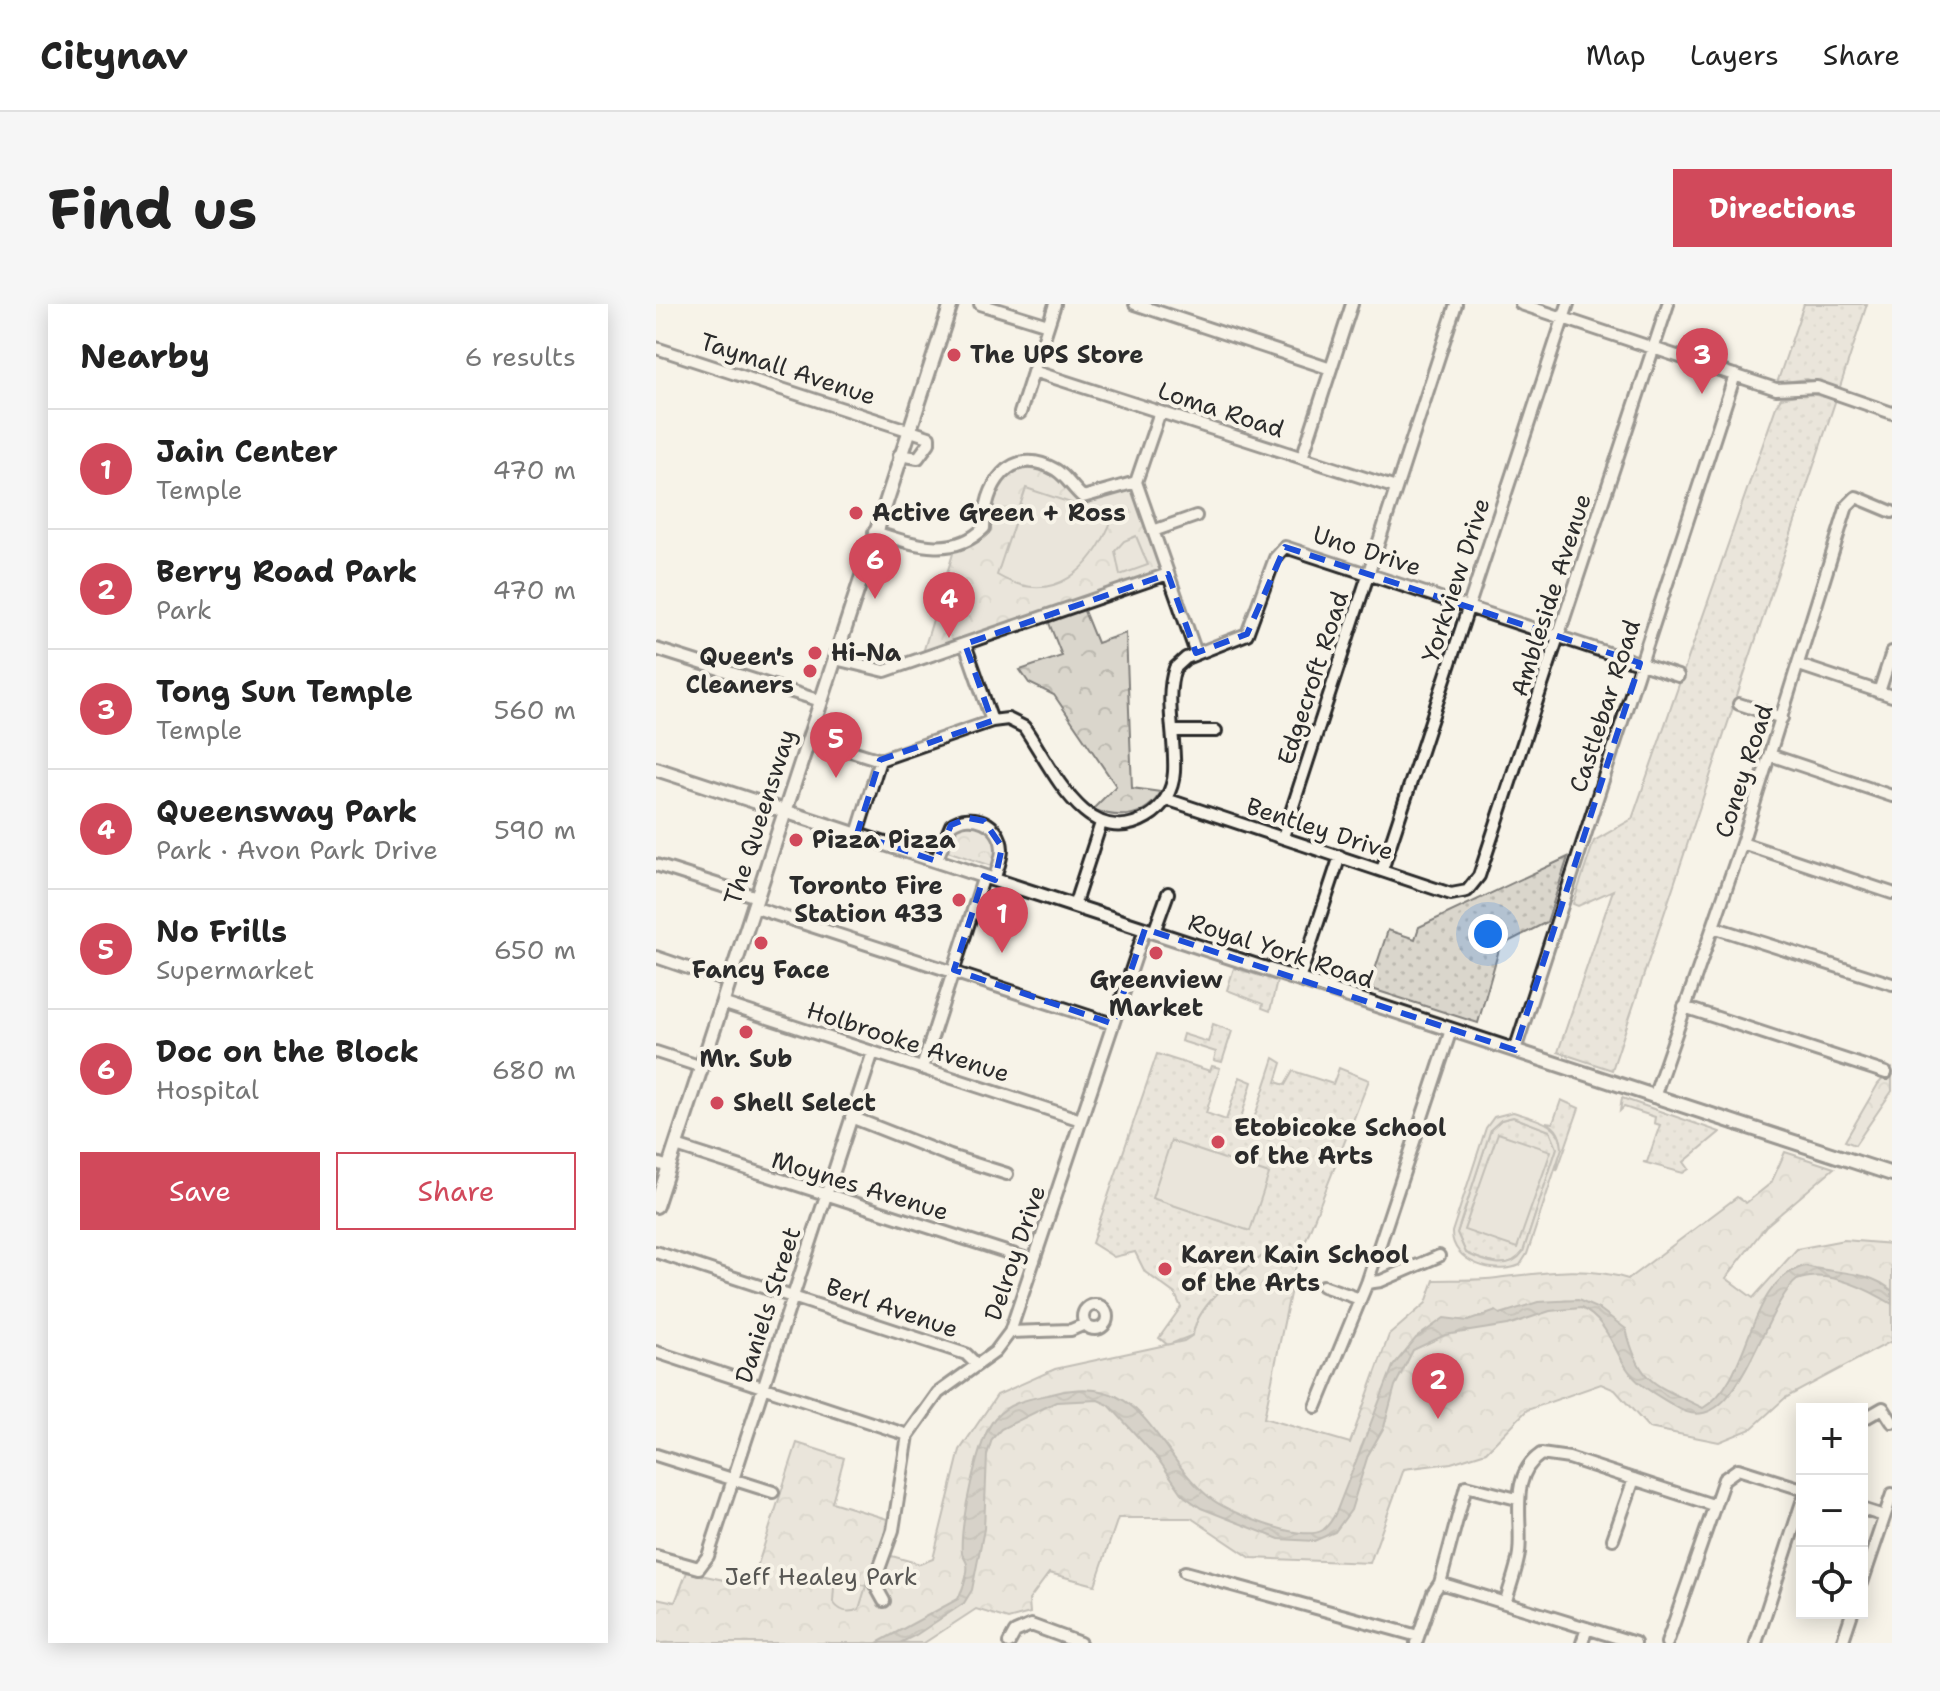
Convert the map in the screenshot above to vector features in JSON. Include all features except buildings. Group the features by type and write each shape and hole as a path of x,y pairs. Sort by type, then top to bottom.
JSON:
{"main road":[{"name":"The Queensway","path":"656,1206 662,1165 676,1146 899,455 951,304"},
{"name":"Royal York Road","path":"656,769 1892,1174"}],"street":[{"path":"980,304 1048,325"},
{"path":"1020,413 1055,304"},
{"path":"1135,304 1331,369"},
{"path":"1302,458 1352,304"},
{"name":"Edgecroft Road","path":"1283,837 1456,304"},
{"path":"1521,304 1779,390 1817,387 1892,413"},
{"name":"Yorkview Drive","path":"1382,870 1568,304"},
{"name":"Ambleside Avenue","path":"1463,893 1479,876 1668,304"},
{"name":"Taymall Avenue","path":"656,348 908,429"},
{"name":"Loma Road","path":"1033,371 1396,488"},
{"name":"Castlebar Road","path":"1515,1050 1735,375"},
{"path":"810,738 880,760 992,721 1008,719 1024,727 1076,804 1101,823 1135,823 1153,813 1166,799 1174,777 1173,674 1179,662 1196,653 1136,482 1160,412"},
{"path":"899,455 918,458 929,443 928,436 908,429"},
{"path":"874,532 928,549 977,534 984,528 985,500 991,486 1003,473 1024,464 1039,464 1058,472 1083,497 1136,482"},
{"name":"Coney Road","path":"1654,1097 1742,843 1849,502 1856,497 1892,512"},
{"path":"1153,531 1196,516"},
{"name":"Uno Drive","path":"1196,653 1247,634 1281,549 1297,549 1678,676"},
{"path":"835,659 885,671 1168,574"},
{"path":"965,644 992,721"},
{"path":"656,649 821,701"},
{"path":"1879,692 1892,652"},
{"path":"1799,665 1892,696"},
{"path":"1739,704 1782,718"},
{"path":"1173,731 1216,731"},
{"path":"1770,755 1892,796"},
{"path":"857,834 880,760"},
{"name":"Bentley Drive","path":"1166,799 1451,894 1463,893"},
{"path":"922,1068 954,970 1002,847 998,834 984,821 968,818 951,825 936,861"},
{"path":"1074,906 1101,823"},
{"path":"1742,843 1892,893"},
{"path":"1299,980 1340,856"},
{"path":"656,865 755,902 1113,1024"},
{"name":"Delroy Drive","path":"884,1601 874,1583 893,1530 908,1435 928,1403 975,1363 995,1352 1010,1332 1113,1024 1168,893"},
{"path":"1713,927 1892,984"},
{"path":"656,957 729,982"},
{"name":"Holbrooke Avenue","path":"722,1003 1081,1120"},
{"path":"1684,1007 1886,1073"},
{"path":"1316,1407 1367,1283 1451,1030"},
{"path":"656,1052 702,1067"},
{"name":"Daniels Street","path":"656,1556 699,1568 708,1556 873,1052"},
{"path":"851,1117 929,1149 1007,1174"},
{"name":"Moynes Avenue","path":"676,1146 825,1197 1034,1261"},
{"name":"Berl Avenue","path":"656,1252 966,1354 975,1363"},
{"path":"1367,1283 1381,1281 1439,1256"},
{"path":"1323,1286 1360,1299"},
{"path":"1010,1332 1071,1330 1085,1324"},
{"path":"656,1352 908,1435"},
{"path":"1868,1417 1883,1408 1892,1422"},
{"path":"1506,1601 1518,1560 1517,1499 1528,1467 1541,1454 1556,1454 1713,1505"},
{"path":"656,1455 773,1492"},
{"path":"1667,1643 1724,1479 1738,1469 1796,1487"},
{"path":"1613,1539 1634,1479"},
{"path":"1185,1572 1417,1640 1440,1583 1466,1486 1517,1499"},
{"path":"1868,1565 1892,1494"},
{"path":"1868,1511 1884,1516"},
{"path":"1756,1643 1796,1520"},
{"path":"1440,1583 1635,1643"},
{"path":"1842,1643 1850,1619"},
{"path":"1009,1643 1015,1632 1031,1625 1080,1643"},
{"path":"1582,1643 1587,1628"}],"highlighted area":[{"path":"1285,547 1640,663 1515,1050 1145,929 1113,1024 954,970 984,876 995,880 1002,847 984,821 968,818 951,825 936,861 857,834 880,760 992,721 965,644 1168,574 1196,653 1247,634"}],"green space":[{"path":"1804,304 1867,304 1839,390 1807,379 1777,383"},
{"path":"1806,393 1836,399 1612,1070 1558,1052 1613,890 1578,906 1573,904 1594,841 1632,819 1777,404 1781,398"},
{"path":"1040,468 1059,476 1077,499 1084,502 1133,490 1161,567 1159,572 1080,601 1097,643 1126,633 1132,788 1161,792 1155,801 1139,812 1112,815 1093,809 1116,786 1054,695 1029,683 1020,670 1062,656 1045,613 922,656 955,547 988,533 995,496 1003,479 1023,469"},
{"path":"1026,488 1113,517 1105,536 1083,567 1053,585 1036,587 1018,584 997,575"},
{"path":"1136,536 1148,565 1120,575 1115,551 1124,541"},
{"path":"968,822 984,828 993,837 997,850 994,867 944,850 953,830"},
{"path":"1568,857 1547,922 1500,946 1478,1023 1369,988 1388,930 1415,939 1419,927"},
{"path":"1234,968 1277,981 1270,1011 1262,1008 1263,1004 1227,990"},
{"path":"1213,1024 1232,1031 1222,1062 1214,1060 1216,1052 1181,1041 1183,1034 1208,1042"},
{"path":"1157,1054 1210,1071 1212,1066 1220,1068 1206,1113 1226,1120 1240,1077 1252,1082 1241,1118 1253,1122 1274,1058 1282,1063 1276,1082 1285,1085 1293,1071 1333,1084 1339,1068 1369,1080 1296,1265 1266,1253 1212,1300 1203,1311 1193,1335 1168,1345 1159,1338 1181,1307 1175,1294 1145,1272 1135,1252 1114,1257 1092,1243"},
{"path":"1892,1069 1892,1091 1855,1145 1845,1141 1878,1084"},
{"path":"1622,1098 1720,1132 1684,1162 1689,1169 1683,1173 1643,1162 1647,1162 1660,1125 1654,1123 1655,1117 1624,1107 1620,1111"},
{"path":"1561,1100 1579,1108 1557,1171 1560,1139 1546,1122 1553,1123"},
{"path":"1513,1112 1545,1123 1557,1132 1562,1148 1527,1254 1520,1265 1499,1269 1467,1259 1454,1242 1452,1232 1486,1128 1494,1117","holes":["1513,1117 1550,1131 1557,1148 1523,1252 1511,1262 1504,1263 1489,1262 1466,1253 1457,1233 1491,1129 1501,1120"]},
{"path":"1513,1117 1550,1131 1557,1148 1523,1252 1511,1262 1496,1263 1466,1253 1457,1233 1491,1129 1501,1120"},
{"path":"1498,1133 1551,1151 1517,1248 1464,1230"},
{"path":"1171,1141 1269,1174 1250,1231 1152,1198"},
{"name":"Jeff Healey Park","path":"1785,1152 1834,1168 1766,1226 1726,1278 1753,1298 1797,1249 1844,1240 1892,1244 1892,1341 1785,1398 1751,1429 1719,1442 1649,1428 1615,1390 1601,1384 1527,1410 1486,1452 1451,1463 1404,1469 1370,1563 1251,1558 1191,1518 1118,1518 1095,1585 1049,1573 1029,1600 1030,1613 1008,1619 976,1609 924,1643 656,1643 656,1598 675,1602 687,1572 751,1586 797,1443 844,1458 832,1502 887,1519 881,1553 920,1564 933,1559 960,1450 997,1395 1055,1369 1184,1341 1193,1335 1203,1311 1212,1300 1266,1253 1296,1265 1264,1418 1350,1443 1389,1335 1426,1303 1434,1280 1579,1271 1628,1279 1737,1197 1746,1203 1771,1183"},
{"path":"843,1580 866,1586 859,1609 844,1611 833,1602 834,1587"}],"water":[{"path":"1805,1266 1872,1279 1892,1291 1892,1304 1858,1286 1833,1278 1821,1276 1797,1280 1784,1295 1732,1391 1716,1407 1698,1414 1676,1407 1638,1381 1603,1327 1581,1308 1550,1311 1508,1325 1445,1335 1413,1350 1395,1386 1384,1427 1368,1455 1351,1510 1335,1532 1314,1541 1279,1539 1201,1508 1184,1496 1158,1459 1109,1405 1098,1400 1056,1402 1001,1429 992,1439 987,1455 984,1529 972,1590 964,1603 900,1643 877,1643 958,1599 967,1572 962,1540 976,1462 995,1418 1016,1403 1086,1389 1110,1394 1129,1404 1145,1420 1190,1478 1209,1497 1264,1524 1313,1533 1323,1530 1336,1513 1393,1366 1416,1338 1444,1318 1468,1321 1538,1302 1578,1300 1601,1310 1626,1329 1637,1362 1652,1380 1703,1408 1719,1394 1732,1376 1771,1290 1785,1275"}],"place":[{"name":"The UPS Store","path":"954,355"},
{"name":"Tong Sun Temple","path":"1702,394"},
{"name":"Active Green + Ross","path":"856,513"},
{"name":"Doc on the Block","path":"875,599"},
{"name":"Queensway Park","path":"949,638"},
{"name":"Hi-Na","path":"815,653"},
{"name":"Queen's Cleaners","path":"810,671"},
{"name":"No Frills","path":"836,778"},
{"name":"Pizza Pizza","path":"796,840"},
{"name":"Toronto Fire Station 433","path":"959,900"},
{"name":"Fancy Face","path":"761,943"},
{"name":"Jain Center","path":"1002,953"},
{"name":"Greenview Market","path":"1156,953"},
{"name":"Mr. Sub","path":"746,1032"},
{"name":"Shell Select","path":"717,1103"},
{"name":"Etobicoke School of the Arts","path":"1218,1142"},
{"name":"Karen Kain School of the Arts","path":"1165,1269"},
{"name":"Berry Road Park","path":"1438,1419"}]}
